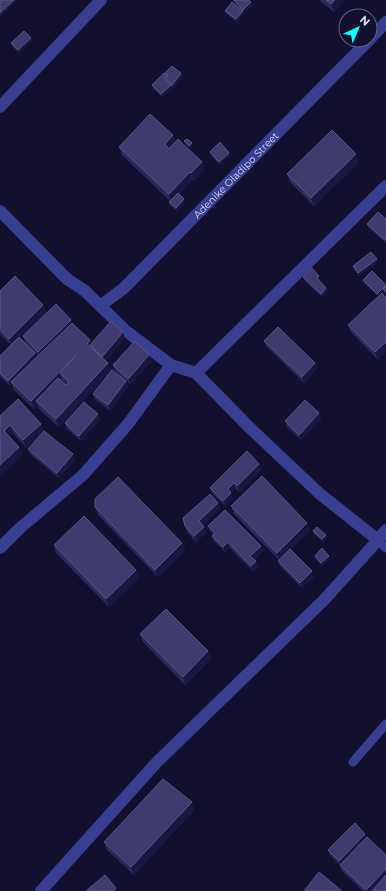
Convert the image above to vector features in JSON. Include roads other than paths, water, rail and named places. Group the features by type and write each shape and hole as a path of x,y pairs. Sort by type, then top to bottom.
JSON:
{"street":[{"path":"0,107 101,0"},
{"name":"Adenike Oladipo Street","path":"378,30 386,22"},
{"name":"Adenike Oladipo Street","path":"100,306 124,288 360,48"},
{"path":"196,373 386,186"},
{"path":"0,211 67,279 85,291 126,331 171,365 196,373 249,428 320,494 382,544"},
{"path":"0,548 20,528 83,474 128,424 171,365"},
{"path":"41,891 157,762 382,544 386,530"}],"lane":[{"path":"353,762 386,724"}]}
